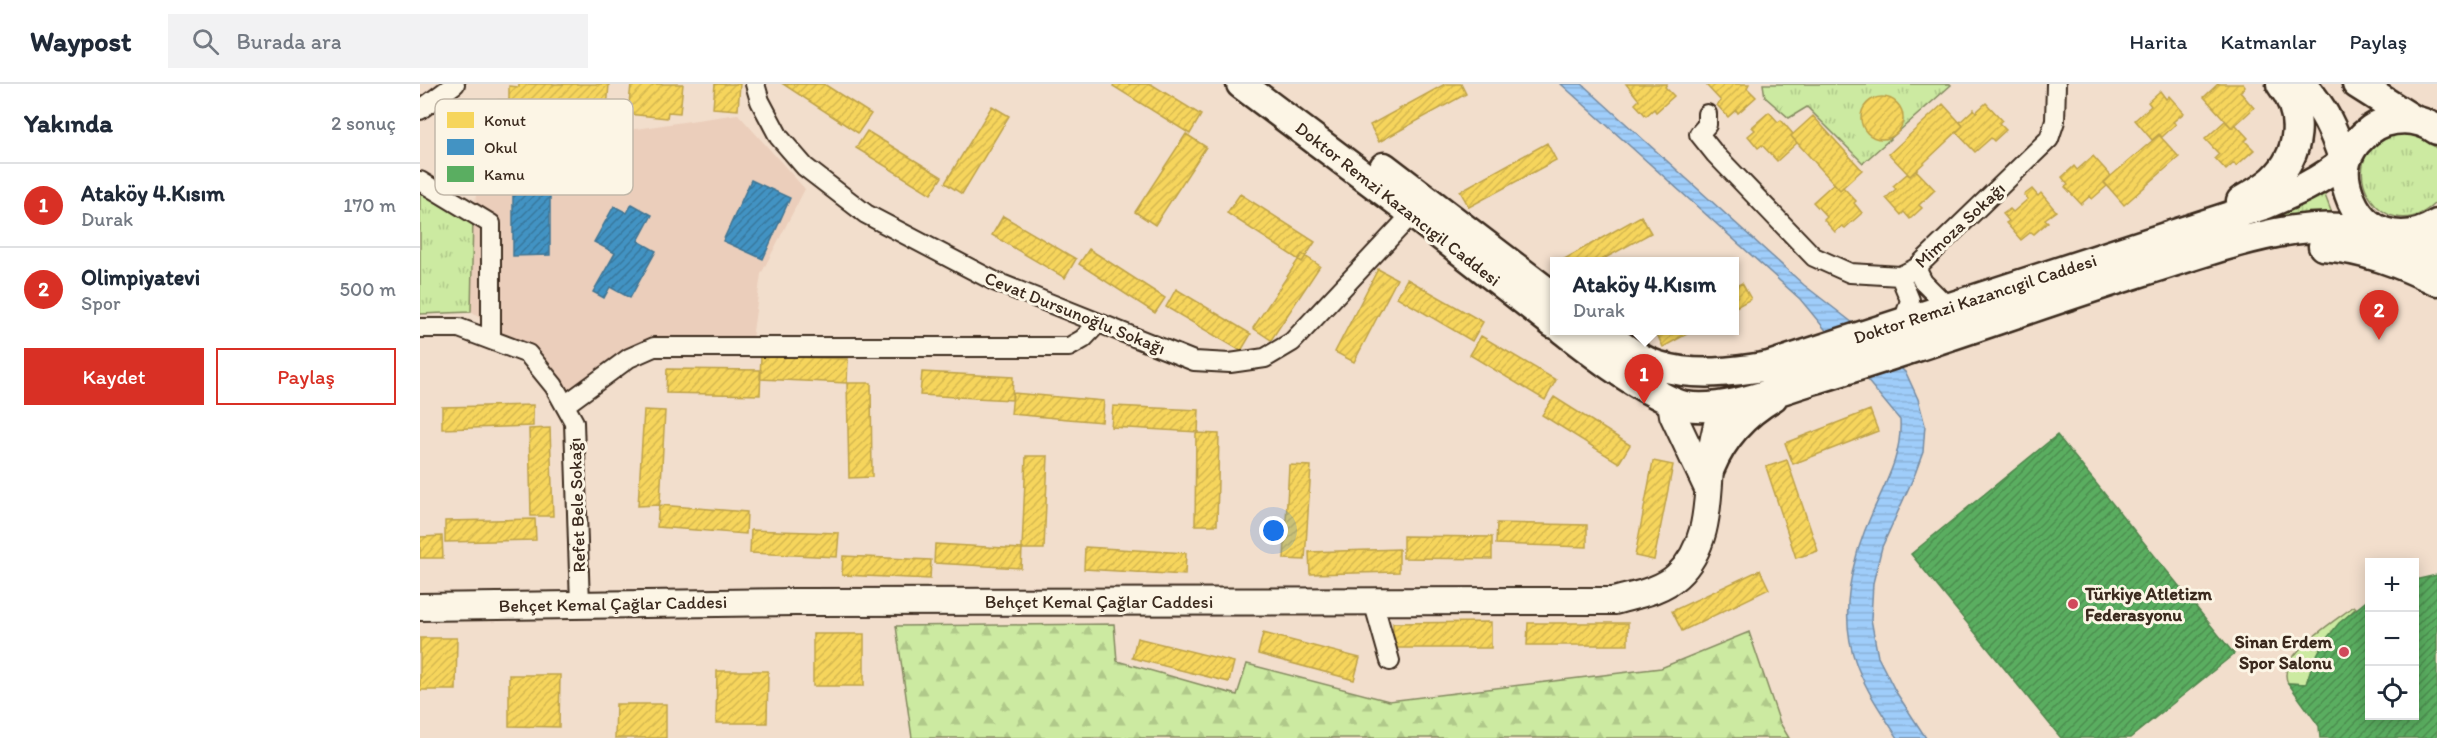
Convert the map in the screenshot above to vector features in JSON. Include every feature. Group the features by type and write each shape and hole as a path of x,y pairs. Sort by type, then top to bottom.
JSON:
{"main road":[{"name":"Doktor Remzi Kazancıgil Caddesi","path":"1241,84 1550,321"},
{"name":"Doktor Remzi Kazancıgil Caddesi","path":"1274,84 1550,294"},
{"path":"2201,225 2272,181 2291,157 2295,146 2298,119 2293,102 2281,84"},
{"path":"2302,84 2316,100 2335,131 2344,161 2344,182 2358,215 2372,227 2437,256"},
{"path":"2357,84 2429,121"},
{"name":"Doktor Remzi Kazancıgil Caddesi","path":"1897,334 1950,308 2264,206 2302,190 2324,177 2344,161 2364,134 2379,124 2396,119 2429,121"},
{"path":"2389,234 2409,235 2428,230 2437,224"},
{"name":"Doktor Remzi Kazancıgil Caddesi","path":"1607,335 1637,355 1659,366 1720,372 1769,366 1822,348 1897,334 2135,274 2246,240 2293,230 2330,228 2389,234"},
{"path":"2135,274 2201,267 2294,247 2317,246 2357,250 2415,270 2437,281"},
{"path":"1569,335 1617,372 1671,402 1685,406 1722,405 1838,372 1897,334"},
{"path":"1683,370 1676,377 1672,387 1673,415 1709,478"},
{"path":"1720,372 1725,391 1722,405"},
{"path":"1709,478 1717,452 1734,427 1767,401 1797,384"},
{"name":"Behçet Kemal Çağlar Caddesi","path":"420,607 580,604 1614,601 1652,591 1677,576 1696,551 1707,512 1709,478 1722,405"}],"street":[{"path":"436,99 455,84"},
{"name":"Cevat Dursunoğlu Sokağı","path":"755,84 760,101 779,137 805,167 866,214 994,281 1194,361 1230,363 1265,358 1292,342 1412,214"},
{"name":"Mimoza Sokağı","path":"1707,114 1707,124 1699,134 1714,154 1814,257 1850,273 1908,272 2049,139 2055,121 2056,84"},
{"path":"420,111 435,99"},
{"path":"420,181 435,190"},
{"path":"443,195 491,224 491,338"},
{"path":"1908,272 1923,282 1950,308"},
{"path":"1897,334 1910,300 1908,272"},
{"path":"565,405 629,358 654,347 1069,347 1083,339 1098,323"},
{"name":"Refet Bele Sokağı","path":"420,328 459,328 491,338 528,354 554,386 574,422 580,604"},
{"path":"1373,601 1390,661"}],"shaded area":[{"path":"738,114 805,189 761,274 752,339 654,339 570,390 546,365 471,312 473,217 476,195 633,195 633,129"}],"green space":[{"path":"1763,84 1951,85 1863,163 1807,107 1789,118 1765,97"},
{"path":"2408,133 2422,136 2437,149 2437,201 2415,216 2395,217 2379,208 2367,192 2362,173 2366,155 2381,140"},
{"path":"420,187 473,217 471,312 420,314"},
{"path":"2323,190 2333,216 2221,242 2253,215"},
{"path":"2354,606 2356,608 2332,633 2320,652 2306,684 2288,683 2286,673 2298,651"},
{"path":"1114,624 1117,661 1237,695 1247,664 1389,701 1661,668 1749,632 1780,723 1789,738 912,738 896,626"}],"water":[{"path":"1561,84 1582,84 1804,285 1853,323 1906,373 1918,399 1925,425 1923,452 1882,547 1873,583 1871,619 1878,657 1896,692 1926,738 1898,738 1861,676 1851,647 1848,627 1853,567 1865,529 1896,456 1900,420 1800,299"}],"building: Konut":[{"path":"519,84 609,84 608,99 509,99 509,86 519,87"},
{"path":"631,84 683,84 680,113 668,112 667,118 633,115 633,99 630,99"},
{"path":"715,84 740,84 738,110 713,108"},
{"path":"783,84 824,84 871,114 858,133"},
{"path":"1114,84 1151,84 1201,115 1190,134 1113,86"},
{"path":"1445,84 1461,84 1466,94 1379,142 1370,125"},
{"path":"1626,84 1667,84 1665,87 1674,96 1656,112 1654,109 1646,116 1635,104 1639,100"},
{"path":"1709,84 1749,84 1747,88 1756,97 1738,113 1736,110 1728,117 1717,105 1721,101 1707,86"},
{"path":"2218,84 2243,84 2245,87 2240,92 2254,108 2232,128 2204,97"},
{"path":"2160,91 2166,99 2169,96 2184,113 2173,122 2176,124 2162,137 2159,134 2152,140 2135,120 2151,106 2148,102"},
{"path":"1882,97 1897,103 1903,118 1897,133 1882,139 1867,133 1861,118 1867,103"},
{"path":"1986,103 2002,120 1999,123 2006,130 1994,141 1991,138 1975,152 1956,132 1963,126 1960,122 1974,109 1976,112"},
{"path":"1943,104 1963,126 1910,176 1889,154"},
{"path":"992,106 1009,116 962,194 945,183"},
{"path":"1769,112 1778,122 1781,120 1793,134 1791,136 1797,143 1777,161 1762,145 1758,148 1748,136 1755,130 1752,127"},
{"path":"1813,116 1862,170 1840,190 1791,136"},
{"path":"2225,121 2232,128 2235,124 2248,138 2245,141 2254,150 2236,166 2234,163 2226,170 2215,158 2219,154 2205,139"},
{"path":"867,131 942,177 931,194 856,148"},
{"path":"1186,134 1206,147 1155,225 1135,212"},
{"path":"2159,135 2179,157 2124,205 2104,182"},
{"path":"1547,143 1556,160 1469,207 1460,191"},
{"path":"2093,156 2111,176 2104,183 2107,186 2092,199 2090,196 2081,204 2065,187 2068,185 2062,177 2074,166 2077,170"},
{"path":"1916,170 1935,190 1919,205 1922,208 1910,219 1904,212 1901,215 1886,198 1896,189 1893,186 1907,174 1910,176"},
{"path":"1834,183 1840,190 1843,187 1856,201 1854,203 1862,213 1845,228 1842,226 1835,232 1824,220 1827,217 1813,202"},
{"path":"2032,189 2038,196 2041,193 2056,211 2045,219 2048,222 2034,234 2031,232 2021,240 2006,223 2009,221 2003,214 2010,209 2013,212 2028,199 2024,195"},
{"path":"1240,194 1315,242 1302,262 1227,213"},
{"path":"1003,216 1076,259 1065,278 992,235"},
{"path":"1641,216 1651,233 1607,257 1568,257"},
{"path":"1089,249 1165,298 1155,313 1079,264"},
{"path":"1302,254 1320,266 1271,340 1253,328"},
{"path":"1378,269 1397,279 1354,362 1335,352"},
{"path":"1407,279 1483,322 1472,341 1397,297"},
{"path":"1742,283 1751,299 1739,305 1739,284"},
{"path":"1176,289 1251,334 1241,351 1166,307"},
{"path":"1657,335 1685,335 1663,347"},
{"path":"1481,336 1556,380 1545,400 1470,355"},
{"path":"761,356 848,359 847,383 760,379"},
{"path":"667,369 761,370 760,395 666,393"},
{"path":"922,372 1013,377 1012,400 920,395"},
{"path":"847,383 871,383 872,477 849,478"},
{"path":"1013,393 1104,401 1102,422 1011,414"},
{"path":"1554,397 1630,445 1619,463 1542,415"},
{"path":"533,405 533,426 442,429 442,407"},
{"path":"1113,406 1199,410 1198,432 1111,427"},
{"path":"644,410 665,411 660,502 659,505 638,506"},
{"path":"1870,410 1878,431 1793,464 1785,443"},
{"path":"550,428 553,516 531,516 529,429"},
{"path":"1196,433 1219,434 1217,525 1195,525"},
{"path":"1026,456 1048,456 1044,549 1022,549"},
{"path":"1787,460 1818,551 1796,558 1766,467"},
{"path":"1653,461 1673,465 1654,560 1635,556"},
{"path":"1289,465 1311,466 1305,560 1284,559"},
{"path":"659,505 747,512 746,534 657,527"},
{"path":"535,519 536,540 445,542 445,521"},
{"path":"1497,523 1587,525 1587,547 1496,544"},
{"path":"751,530 839,533 837,557 750,553"},
{"path":"442,536 443,558 420,558 420,537"},
{"path":"1403,536 1492,537 1492,559 1403,558"},
{"path":"935,544 1022,549 1021,568 934,563"},
{"path":"1085,547 1186,553 1185,575 1084,569"},
{"path":"1399,549 1399,572 1310,574 1309,552"},
{"path":"843,556 931,560 930,579 842,575"},
{"path":"1760,570 1769,589 1682,631 1672,611"},
{"path":"1491,622 1491,648 1393,648 1393,623"},
{"path":"1528,623 1628,623 1628,645 1527,645"},
{"path":"1263,633 1360,658 1354,680 1258,654"},
{"path":"813,634 864,634 864,686 813,686"},
{"path":"420,638 457,638 456,690 420,690"},
{"path":"1137,638 1234,662 1229,682 1132,658"},
{"path":"717,671 768,671 767,723 716,723"},
{"path":"509,675 560,675 559,727 509,726"},
{"path":"616,704 666,704 666,738 615,738"}],"building: Okul":[{"path":"751,180 790,198 763,259 723,241"},
{"path":"513,195 550,195 550,255 513,256"},
{"path":"632,204 652,215 638,241 656,251 630,298 610,287 604,298 593,292 615,253 594,242 614,206 627,213"}],"building: Kamu":[{"name":"Türkiye Atletizm Federasyonu","path":"2057,435 2234,654 2130,738 2061,738 1911,554"},
{"name":"Sinan Erdem Spor Salonu","path":"2437,575 2437,738 2320,738 2319,726 2288,683 2306,684 2313,662 2324,642 2339,623 2365,602 2365,720 2419,720 2419,579"}],"place":[{"name":"Olimpiyatevi","path":"2379,340"},
{"name":"Ataköy 4.Kısım","path":"1644,404"},
{"name":"Türkiye Atletizm Federasyonu","path":"2073,604"},
{"name":"Sinan Erdem Spor Salonu","path":"2344,652"}]}
